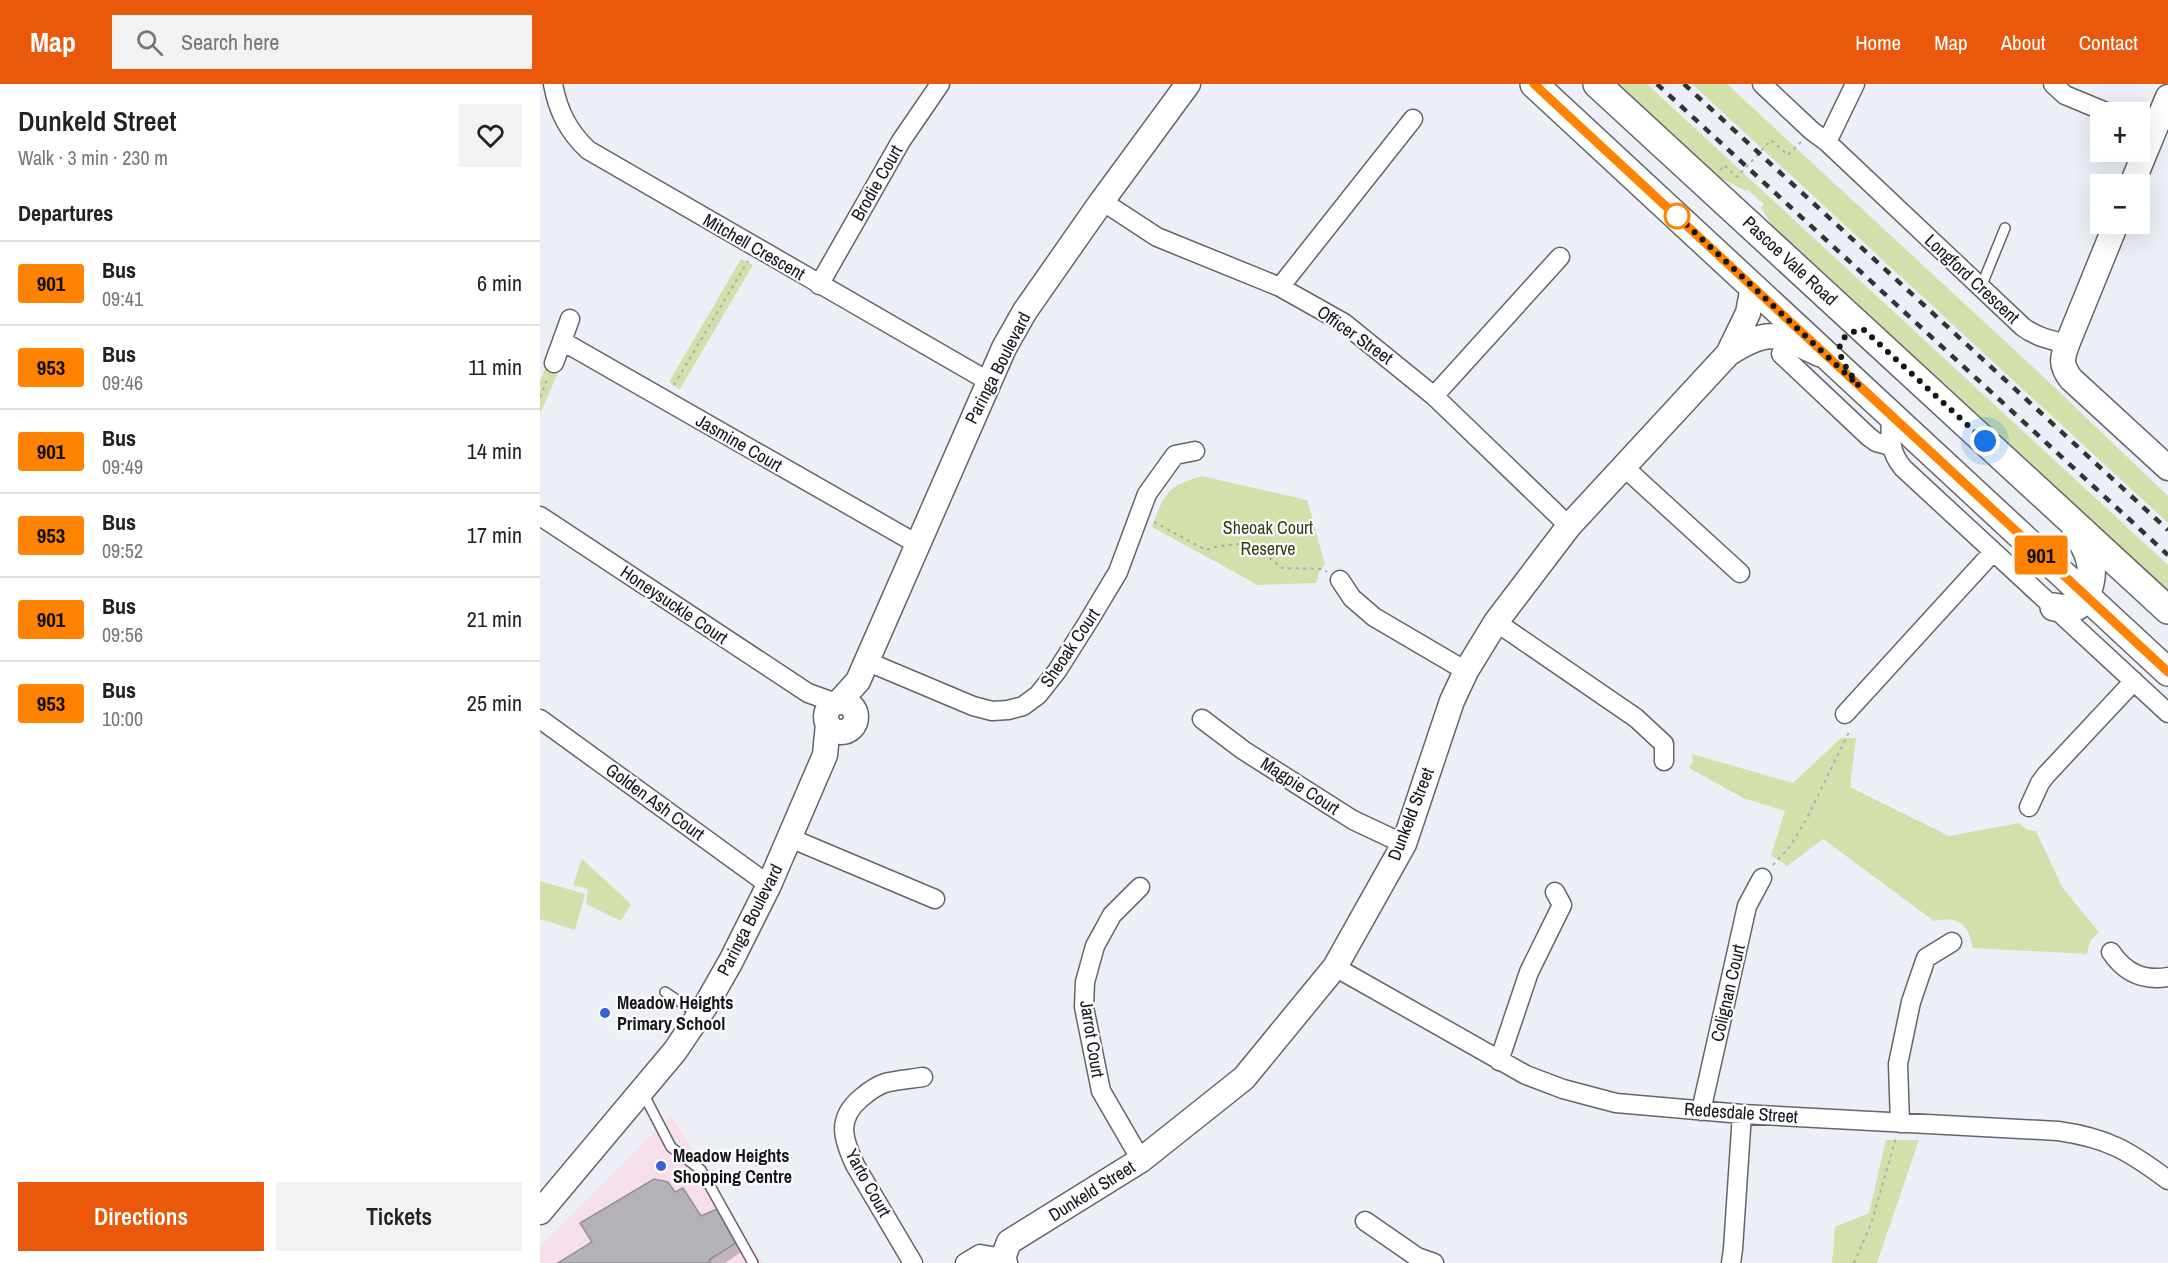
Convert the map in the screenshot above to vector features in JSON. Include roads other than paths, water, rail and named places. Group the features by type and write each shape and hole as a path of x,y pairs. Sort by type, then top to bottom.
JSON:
{"main road":[{"path":"1534,84 2168,672"},
{"name":"Pascoe Vale Road","path":"1598,84 2168,610"},
{"path":"1859,386 1845,366 1840,354 1840,345 1849,333 1863,329"},
{"path":"2054,608 2073,608 2081,604 2091,579 2091,558 2065,515"}],"street":[{"name":"Mitchell Crescent","path":"553,84 563,119 574,136 588,150 988,381"},
{"name":"Brodie Court","path":"819,285 901,141 940,84"},
{"name":"Paringa Boulevard","path":"540,1212 675,1050 731,961 770,885 825,755 839,715 862,671 988,381 1025,311 1188,84"},
{"name":"Longford Crescent","path":"1762,84 2031,333 2067,344"},
{"path":"1827,142 1855,84"},
{"path":"2053,84 2065,95 2090,105"},
{"path":"2150,123 2168,97"},
{"path":"1280,287 1413,119"},
{"name":"Officer Street","path":"1102,201 1157,237 1280,287 1344,323 1434,396 1569,526"},
{"path":"2112,234 2062,361 2070,379 2168,468"},
{"path":"1434,396 1560,257"},
{"name":"Dunkeld Street","path":"1728,354 1748,313 1753,286"},
{"path":"554,363 570,319"},
{"name":"Dunkeld Street","path":"965,1263 980,1254 1006,1254 1142,1160 1244,1078 1335,967 1404,844 1452,701 1466,671 1496,622 1569,526 1728,354 1760,336 1770,335 1791,340 1828,358"},
{"name":"Jasmine Court","path":"562,341 917,544"},
{"path":"1781,354 1869,437 1876,442 1891,446"},
{"path":"1891,416 1891,446 1896,460 1903,468 2168,713"},
{"name":"Sheoak Court","path":"862,671 992,711 1023,706 1038,695 1044,687 1088,622 1118,572 1147,494 1174,454 1195,451"},
{"path":"1624,468 1740,573"},
{"name":"Honeysuckle Court","path":"540,516 839,715"},
{"path":"1850,709 1994,552"},
{"path":"1340,580 1352,598 1374,617 1466,671"},
{"path":"1496,622 1636,718 1664,744 1664,761"},
{"path":"2029,807 2040,783 2134,681"},
{"name":"Golden Ash Court","path":"540,719 770,885"},
{"name":"Magpie Court","path":"1202,719 1252,755 1353,820 1404,844"},
{"path":"790,838 937,901"},
{"name":"Colignan Court","path":"1701,1111 1747,906 1762,878"},
{"name":"Jarrot Court","path":"1140,887 1112,915 1095,946 1085,982 1084,1007 1101,1091 1142,1160"},
{"path":"1499,1061 1529,972 1562,904 1555,892"},
{"path":"1900,1123 1898,1064 1911,1002 1926,958 1952,942"},
{"path":"2111,952 2119,964 2136,975 2146,978 2168,977"},
{"name":"Redesdale Street","path":"1335,967 1526,1075 1563,1089 1616,1103 1742,1114 2083,1134 2112,1143 2139,1158 2168,1180"},
{"name":"Yarto Court","path":"913,1263 855,1165 843,1132 846,1115 868,1092 885,1083 923,1077"},
{"path":"1731,1263 1742,1114"},
{"path":"1365,1221 1417,1257 1434,1263"}],"lane":[{"path":"1981,287 2006,228"},
{"path":"665,992 699,1015"},
{"path":"642,1091 671,1147 701,1170 753,1263"}],"railway":[{"path":"1657,84 2168,555"},
{"path":"1684,84 2168,530"}],"place":[{"name":"Meadow Heights Primary School","path":"605,1013"},
{"name":"Meadow Heights Shopping Centre","path":"661,1166"}],"park label":[{"name":"Sheoak Court Reserve","path":"1268,538"}]}
